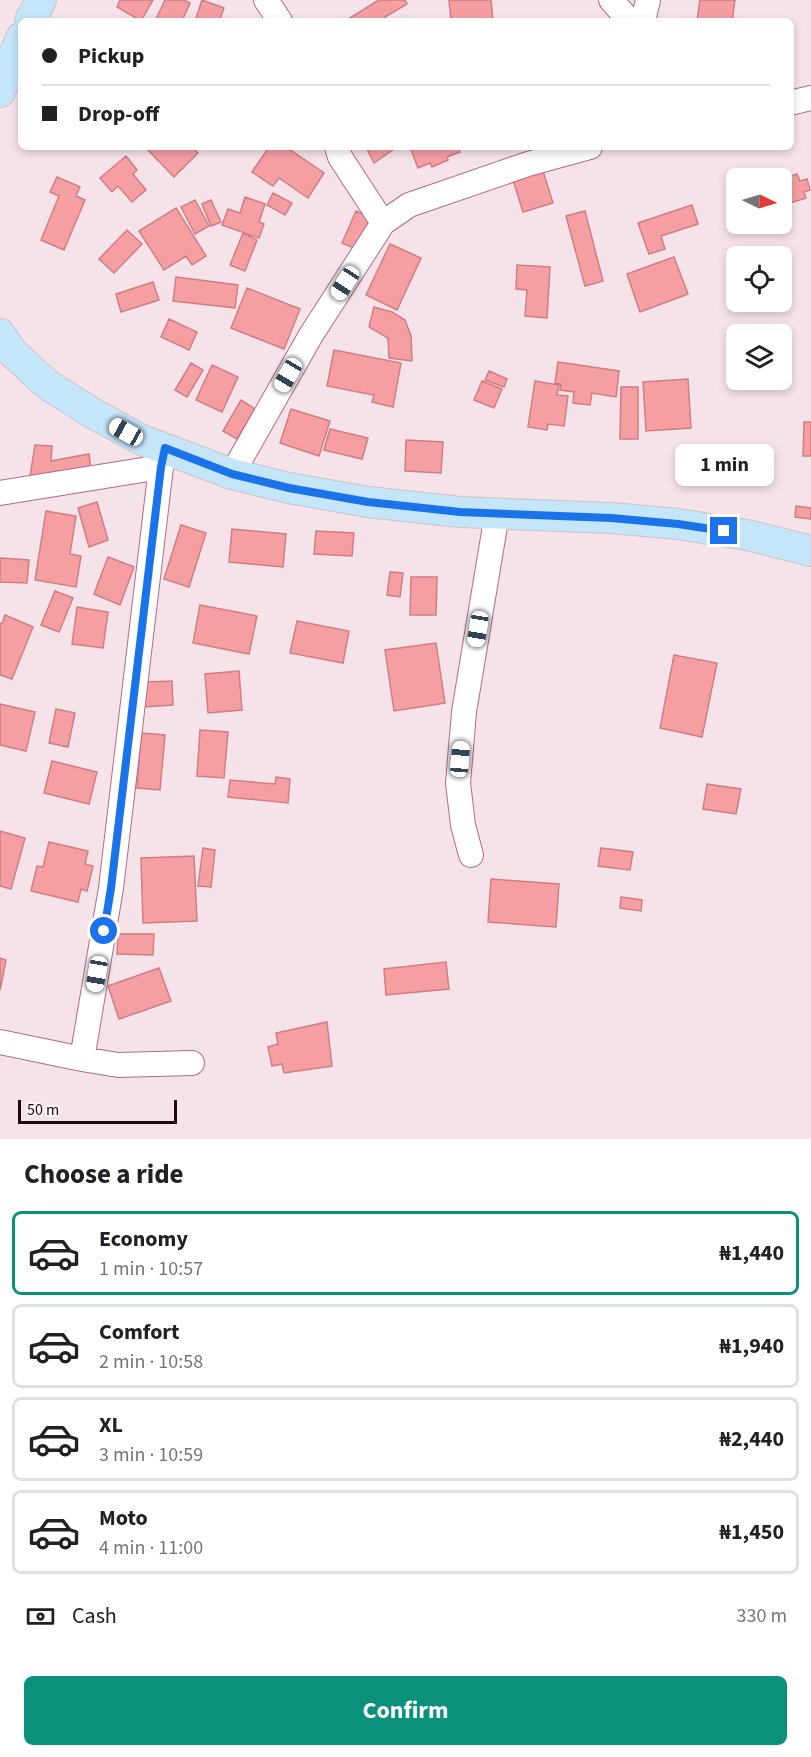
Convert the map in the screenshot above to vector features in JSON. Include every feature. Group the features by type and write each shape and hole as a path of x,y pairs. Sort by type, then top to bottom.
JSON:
{"main road":[{"path":"32,18 41,0"},
{"path":"0,92 18,45"},
{"path":"4,351 48,385 142,440 163,458 289,488 368,502 460,512 611,518 678,524 747,535 811,550"}],"street":[{"path":"266,0 278,18"},
{"path":"611,0 627,18"},
{"path":"644,18 648,0"},
{"path":"794,101 811,98"},
{"path":"338,150 340,157 383,223"},
{"path":"232,474 311,335 383,223 409,205 528,164 579,150"},
{"path":"0,493 163,458 111,888 82,1059"},
{"path":"471,855 463,825 458,783 464,712 497,514"},
{"path":"0,1042 118,1065 192,1063"}],"building":[{"path":"120,0 153,0 143,18 136,18 117,7"},
{"path":"165,0 184,0 190,3 183,18 156,18"},
{"path":"202,0 224,8 220,18 196,18"},
{"path":"379,0 405,0 407,4 386,18 350,18"},
{"path":"449,0 491,0 493,18 451,18"},
{"path":"700,0 735,0 732,18 697,18"},
{"path":"148,150 195,150 198,153 174,177"},
{"path":"267,150 290,150 324,173 308,198 279,178 273,186 252,172"},
{"path":"368,150 393,150 374,163"},
{"path":"411,150 459,150 460,152 447,157 448,160 432,167 430,163 418,168"},
{"path":"126,156 137,170 133,174 146,190 132,202 118,186 112,192 100,178"},
{"path":"543,171 553,203 523,212 513,180"},
{"path":"797,174 800,181 807,179 810,190 804,192 806,198 792,202 792,176"},
{"path":"57,177 80,187 76,196 85,200 64,250 41,240 59,196 50,192"},
{"path":"273,193 292,203 285,215 267,205"},
{"path":"245,197 265,204 259,222 264,224 259,238 222,225 228,209 240,213"},
{"path":"195,200 209,226 195,234 181,207"},
{"path":"211,200 221,222 211,226 202,204"},
{"path":"692,205 698,224 661,236 665,249 649,254 638,223"},
{"path":"176,208 206,256 192,265 186,256 164,270 139,231"},
{"path":"356,211 373,219 359,250 342,243"},
{"path":"585,211 603,281 585,286 566,216"},
{"path":"127,230 142,244 114,273 99,259"},
{"path":"243,233 257,240 245,271 230,265"},
{"path":"390,244 421,258 397,310 366,295"},
{"path":"674,257 688,294 640,312 627,274"},
{"path":"517,265 550,267 547,318 525,316 527,290 516,289"},
{"path":"176,277 238,285 235,308 173,301"},
{"path":"153,282 159,300 121,312 116,294"},
{"path":"247,288 300,309 284,349 231,328"},
{"path":"374,307 392,312 405,320 411,336 412,361 389,358 388,338 369,327"},
{"path":"169,319 197,332 189,350 161,337"},
{"path":"334,350 401,363 393,407 372,402 374,395 327,386"},
{"path":"558,362 619,371 616,397 592,393 590,405 573,403 574,392 560,390 561,384 555,383"},
{"path":"191,363 203,370 187,397 175,390"},
{"path":"212,365 238,377 222,412 196,400"},
{"path":"489,371 507,379 504,387 485,380"},
{"path":"688,379 691,428 646,431 643,382"},
{"path":"482,381 502,389 494,408 474,400"},
{"path":"535,381 559,385 557,395 568,396 564,426 548,424 547,430 528,427"},
{"path":"621,387 638,387 638,439 620,439"},
{"path":"241,400 255,409 237,439 223,431"},
{"path":"291,409 330,421 319,456 280,443"},
{"path":"804,422 811,422 811,456 803,456"},
{"path":"330,429 368,438 362,459 324,450"},
{"path":"406,440 443,442 441,473 405,471"},
{"path":"35,445 52,446 51,461 89,454 91,470 29,483"},
{"path":"97,502 108,540 89,547 78,508"},
{"path":"796,506 811,508 811,519 795,517"},
{"path":"46,511 76,516 70,554 81,556 76,587 35,580"},
{"path":"181,525 206,533 189,587 164,579"},
{"path":"232,529 286,534 283,567 229,562"},
{"path":"316,531 354,533 352,556 314,554"},
{"path":"108,557 134,567 120,605 94,594"},
{"path":"0,558 29,560 27,583 0,582"},
{"path":"390,572 403,573 400,597 387,595"},
{"path":"411,577 437,577 436,615 410,615"},
{"path":"55,591 73,598 59,632 41,625"},
{"path":"200,605 257,616 249,654 193,643"},
{"path":"77,607 108,612 103,648 72,644"},
{"path":"5,615 33,627 12,679 0,675 0,623 2,624"},
{"path":"297,621 349,631 343,663 290,653"},
{"path":"436,643 445,703 394,711 385,650"},
{"path":"674,655 717,663 702,737 660,728"},
{"path":"239,671 242,710 208,713 205,674"},
{"path":"172,681 173,705 143,707 142,682"},
{"path":"0,704 35,712 26,751 0,745"},
{"path":"56,709 75,713 68,747 49,743"},
{"path":"200,730 228,732 224,778 197,776"},
{"path":"141,733 165,735 160,790 137,788"},
{"path":"52,761 97,772 89,804 44,793"},
{"path":"276,777 290,779 288,803 228,797 230,780 275,784"},
{"path":"707,784 741,789 736,814 703,809"},
{"path":"0,831 25,838 11,889 0,886"},
{"path":"49,842 88,851 85,864 93,866 87,891 81,889 78,902 31,891 37,866 43,867"},
{"path":"203,848 215,850 211,887 198,886"},
{"path":"601,848 633,852 630,870 598,866"},
{"path":"194,856 197,921 143,923 141,858"},
{"path":"491,879 559,884 556,927 488,922"},
{"path":"621,897 642,900 641,911 620,908"},
{"path":"118,934 154,934 153,955 117,954"},
{"path":"0,958 6,960 0,990"},
{"path":"446,962 449,989 386,995 384,969"},
{"path":"159,968 171,1001 119,1019 108,986"},
{"path":"327,1022 332,1066 284,1073 282,1064 272,1066 268,1047 278,1044 276,1033"}],"route":[{"path":"104,931 165,448 232,474 289,488 368,502 460,512 611,518 724,531"}]}
